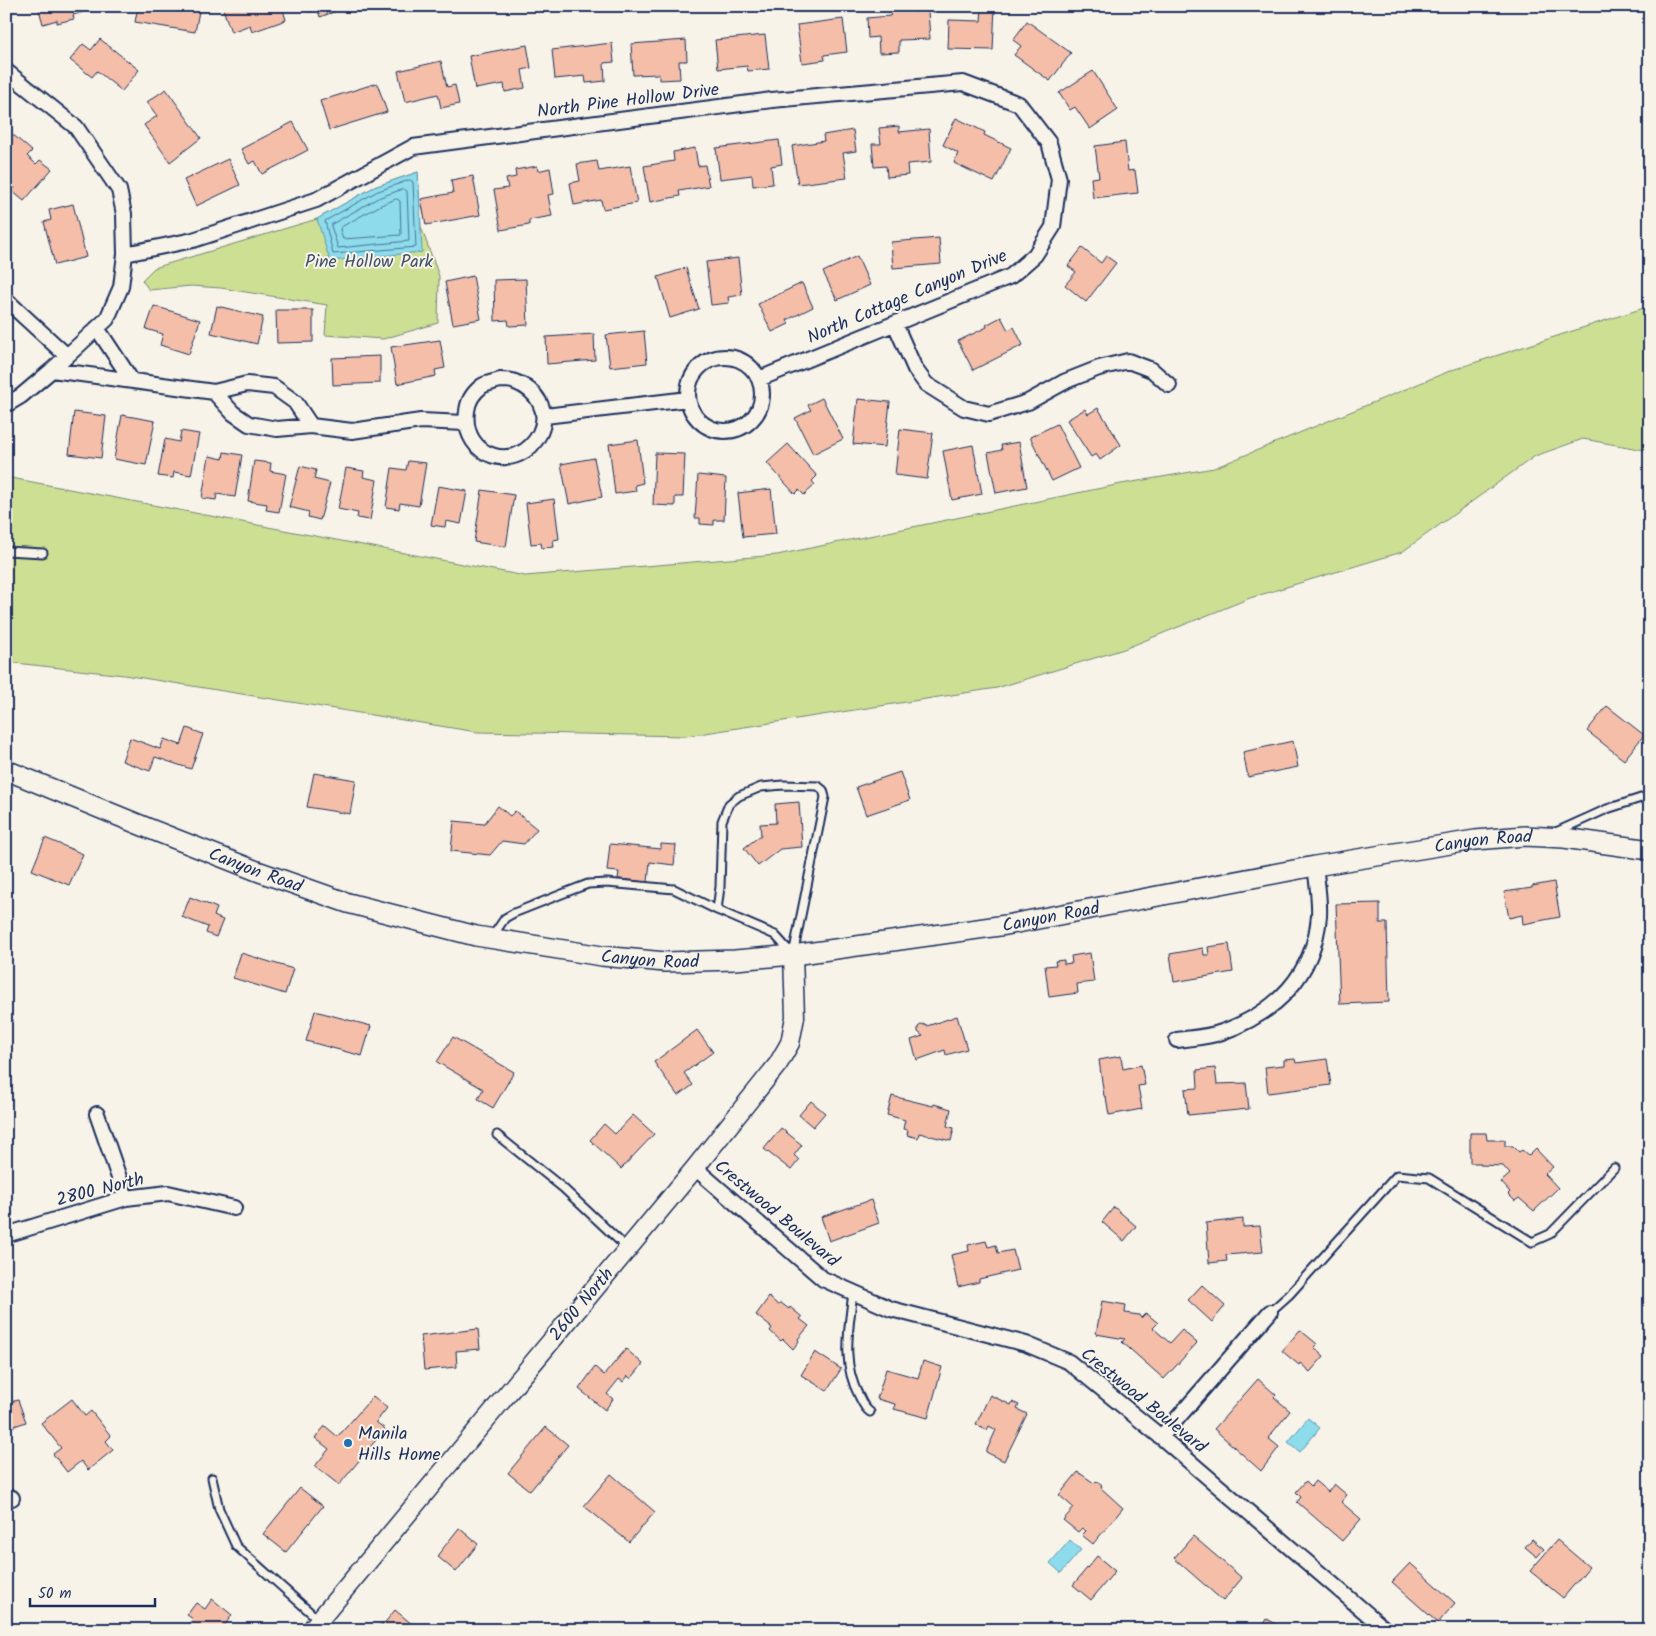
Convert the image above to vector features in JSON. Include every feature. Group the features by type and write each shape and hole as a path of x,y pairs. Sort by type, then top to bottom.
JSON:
{"main road":[{"name":"Canyon Road","path":"6,770 159,833 257,871 348,903 476,936 602,956 665,962 735,960 794,955 1006,925 1315,866 1475,840 1525,836 1544,837 1583,840 1650,850"}],"street":[{"path":"6,70 76,127 119,190 124,214 125,254 121,287 107,319 52,370 21,396 6,405"},
{"name":"North Pine Hollow Drive","path":"125,254 193,240 316,200 414,147 772,100 963,83 1019,104 1049,143 1059,179 1053,226"},
{"name":"North Cottage Canyon Drive","path":"759,379 1010,276 1035,255 1053,226"},
{"path":"6,300 67,356"},
{"path":"895,324 915,369 926,384 964,408 989,414 1028,402 1066,382 1099,368 1128,361 1152,370 1168,385"},
{"path":"97,328 132,381"},
{"path":"720,358 732,358 743,362 752,369 759,379 762,391 761,404 755,415 746,424 735,430 716,430 699,422 692,412 688,399 689,388 696,372 709,361 720,358"},
{"path":"52,370 214,392 247,384 274,388 295,402 312,426"},
{"path":"500,380 514,381 528,388 537,398 545,416 535,442 525,451 511,457 498,457 488,454 477,446 469,436 465,423 467,405 474,394 484,385 500,380"},
{"path":"214,392 233,413 249,424 277,430 312,426 352,431 421,421 465,423"},
{"path":"545,416 688,399"},
{"path":"1177,1040 1220,1033 1250,1021 1270,1008 1288,990 1303,970 1316,934 1319,914 1315,866"},
{"name":"2600 North","path":"315,1625 778,1064 790,1043 795,1017 794,955"},
{"path":"97,1114 126,1198"},
{"name":"Crestwood Boulevard","path":"694,1168 823,1279 891,1309 1026,1344 1069,1362 1162,1437 1386,1630"},
{"name":"2800 North","path":"6,1235 126,1198 168,1193 234,1208"},
{"path":"1162,1437 1270,1312"}],"lane":[{"path":"6,551 43,553"},
{"path":"717,910 720,888 722,822 729,804 738,796 762,787 783,785 818,786 823,790 825,797 794,955"},
{"path":"1544,837 1607,809 1650,795"},
{"path":"491,938 505,918 572,890 593,884 648,886 674,889 775,935 794,955"},
{"path":"497,1135 563,1188 628,1248"},
{"path":"1270,1312 1289,1295 1397,1175 1430,1178 1532,1242 1550,1234 1614,1168"},
{"path":"853,1292 846,1348 848,1366 852,1384 866,1409 870,1412"},
{"path":"212,1478 219,1509 236,1546 315,1625"}],"green space":[{"name":"Pine Hollow Park","path":"418,172 421,227 439,276 438,323 383,339 325,335 327,305 221,288 191,286 149,290 142,280 154,268 317,219 374,187"},
{"path":"1650,306 1650,451 1583,439 1535,456 1402,552 1250,598 1124,649 997,688 686,736 477,732 124,675 6,662 6,477 525,576 777,555 1121,484 1214,468 1452,370"}],"water":[{"path":"418,172 422,252 330,261 317,219 374,187"},
{"path":"1308,1418 1320,1428 1300,1452 1288,1442"},
{"path":"1070,1540 1081,1550 1061,1573 1050,1563"}],"building":[{"path":"38,6 87,6 88,11 73,15 74,19 57,23 57,20 43,24"},
{"path":"138,6 200,6 195,32 135,22"},
{"path":"222,6 282,6 286,20 252,32 250,25 231,32"},
{"path":"307,6 350,6 320,17 318,10 309,12"},
{"path":"896,6 913,6 913,12 928,11 930,39 899,40 899,52 879,53 878,37 868,38 867,18 890,16 892,10 896,10"},
{"path":"982,6 995,6 993,50 948,49 949,20 981,21"},
{"path":"843,19 847,52 824,55 825,60 802,63 797,25"},
{"path":"1027,21 1071,53 1050,81 1014,55 1021,46 1013,40"},
{"path":"765,35 769,69 748,71 747,66 718,69 715,40"},
{"path":"100,39 139,70 122,91 97,71 92,77 70,60 83,44 91,50"},
{"path":"686,40 687,61 679,61 680,79 659,80 659,74 633,75 631,44"},
{"path":"612,43 614,62 604,63 605,81 586,83 585,76 555,79 552,50"},
{"path":"527,45 531,68 522,70 525,88 505,92 504,84 475,89 469,56"},
{"path":"441,61 447,87 455,85 459,104 441,108 438,94 405,102 398,71"},
{"path":"1093,71 1118,110 1090,129 1075,107 1070,110 1059,93"},
{"path":"377,83 387,112 329,130 320,101"},
{"path":"166,89 201,138 170,162 144,125 157,116 147,102"},
{"path":"956,118 985,132 984,135 1011,148 994,182 954,163 958,153 943,145"},
{"path":"293,122 308,150 262,174 255,161 249,164 241,149"},
{"path":"899,126 899,132 929,129 931,162 907,164 908,175 887,177 886,166 874,167 872,144 881,144 879,128"},
{"path":"853,130 856,151 843,153 847,178 798,184 792,146 824,141 823,135"},
{"path":"11,133 32,151 27,156 36,164 40,160 52,169 24,201 12,191 15,188 6,182 6,138"},
{"path":"779,140 782,164 771,166 773,184 753,186 752,175 720,179 716,148"},
{"path":"1125,142 1128,171 1135,170 1138,193 1093,198 1091,178 1099,177 1095,146"},
{"path":"695,148 698,166 705,165 709,186 679,191 680,196 650,202 644,166 674,161 673,152"},
{"path":"228,159 240,185 196,206 184,180"},
{"path":"597,161 599,171 630,166 637,203 603,209 601,200 574,205 570,183 580,181 577,164"},
{"path":"537,166 538,171 550,168 554,194 548,195 552,216 529,220 529,225 501,230 494,190 508,188 506,179 516,177 515,170"},
{"path":"473,176 480,215 426,225 421,199 453,193 451,180"},
{"path":"73,204 86,257 55,265 44,222 51,220 49,210"},
{"path":"939,238 941,264 893,268 891,242"},
{"path":"1082,248 1101,263 1106,256 1116,263 1086,302 1065,285 1076,272 1068,266"},
{"path":"857,256 870,285 837,300 823,272"},
{"path":"738,258 742,295 728,297 729,303 711,305 706,262"},
{"path":"686,268 699,309 670,318 658,277"},
{"path":"473,276 481,319 453,324 445,282"},
{"path":"526,279 528,325 509,326 508,320 495,321 494,280"},
{"path":"802,283 813,307 787,320 789,324 772,332 758,304"},
{"path":"154,306 200,320 189,354 160,345 163,334 146,329"},
{"path":"217,306 263,317 257,344 211,333"},
{"path":"276,310 313,310 313,342 277,343"},
{"path":"1001,317 1008,330 1014,327 1023,345 973,370 958,341 987,327 986,325"},
{"path":"644,331 647,363 610,367 606,335"},
{"path":"594,334 595,360 547,364 546,337"},
{"path":"440,340 445,368 435,370 436,376 397,384 391,347"},
{"path":"380,356 380,383 333,385 332,358"},
{"path":"822,398 843,439 813,454 795,418 811,410 808,405"},
{"path":"858,399 890,402 885,447 853,444"},
{"path":"1098,408 1121,445 1100,460 1096,454 1091,457 1067,420 1085,409 1088,414"},
{"path":"74,412 106,416 101,458 69,454"},
{"path":"122,415 155,421 146,465 114,459"},
{"path":"1057,424 1079,468 1052,481 1030,437"},
{"path":"900,429 933,433 927,479 895,475"},
{"path":"181,431 199,434 191,475 174,472 173,478 158,476 165,439 179,442"},
{"path":"638,440 643,483 635,485 636,491 615,494 609,444"},
{"path":"1019,442 1027,487 996,493 988,453 1002,450 1001,445"},
{"path":"788,444 817,476 812,481 815,485 804,495 799,490 795,494 767,463"},
{"path":"973,445 982,494 952,500 943,451"},
{"path":"224,452 242,455 235,497 217,494 216,500 202,498 209,456 223,459"},
{"path":"655,453 685,454 683,497 675,497 675,506 653,505"},
{"path":"594,458 602,497 569,504 561,464"},
{"path":"254,461 271,463 270,471 286,474 279,512 266,510 267,504 248,501"},
{"path":"408,461 426,463 419,506 400,503 399,509 386,507 392,468 406,470"},
{"path":"300,466 316,470 314,479 330,483 320,520 308,517 309,512 289,507"},
{"path":"346,468 364,471 363,477 377,480 370,520 357,518 358,513 338,509"},
{"path":"698,475 726,478 724,520 714,520 714,525 700,524 700,518 695,518"},
{"path":"438,486 467,491 461,524 446,521 445,527 431,525"},
{"path":"771,489 776,534 743,537 738,493"},
{"path":"482,490 514,495 506,547 474,542"},
{"path":"554,499 559,539 553,540 554,547 542,548 541,543 531,544 526,503"},
{"path":"1607,706 1644,735 1624,760 1587,731"},
{"path":"187,728 203,734 191,769 155,757 150,771 122,761 130,738 160,749 164,739 181,745"},
{"path":"1293,741 1298,767 1248,777 1243,752"},
{"path":"900,772 910,800 866,815 856,787"},
{"path":"314,773 356,780 350,814 307,807"},
{"path":"799,802 802,847 780,849 758,866 744,848 761,835 760,824 776,823 775,804"},
{"path":"498,806 510,816 515,811 537,829 524,844 502,841 490,855 451,851 454,821 484,824"},
{"path":"45,838 83,854 69,885 32,870"},
{"path":"610,844 661,849 661,844 676,845 674,865 650,862 648,882 618,879 619,872 607,871"},
{"path":"1554,882 1560,917 1523,924 1522,915 1509,918 1504,892 1532,888 1532,886"},
{"path":"190,897 217,908 214,916 223,920 216,937 206,933 208,927 182,917"},
{"path":"1380,903 1380,923 1387,923 1389,1002 1340,1004 1336,904"},
{"path":"1229,944 1233,972 1174,982 1170,954 1203,948 1204,955 1209,955 1208,947"},
{"path":"241,953 293,969 285,994 233,978"},
{"path":"1090,953 1094,982 1077,984 1078,993 1049,997 1045,966 1056,965 1055,961 1064,960 1064,964 1072,963 1071,956"},
{"path":"315,1011 371,1026 362,1056 306,1041"},
{"path":"957,1016 967,1049 946,1055 945,1050 917,1060 911,1040 923,1036 918,1032 918,1027 922,1024 927,1026"},
{"path":"697,1030 713,1052 684,1073 693,1085 678,1096 654,1062"},
{"path":"453,1037 514,1072 493,1108 478,1099 483,1089 437,1062"},
{"path":"1121,1056 1123,1069 1141,1065 1145,1085 1138,1086 1142,1109 1109,1115 1106,1097 1104,1096 1099,1060"},
{"path":"1295,1059 1296,1063 1327,1059 1331,1085 1268,1093 1265,1067 1284,1065 1284,1060"},
{"path":"1215,1068 1217,1084 1246,1083 1249,1109 1188,1115 1185,1089 1198,1088 1197,1070"},
{"path":"892,1096 951,1109 947,1126 954,1128 951,1141 919,1133 918,1138 907,1135 908,1130 903,1129 905,1120 887,1115"},
{"path":"811,1101 825,1113 813,1127 799,1115"},
{"path":"633,1115 654,1134 621,1169 590,1140 604,1124 615,1134"},
{"path":"781,1128 802,1145 794,1155 799,1160 791,1170 764,1149"},
{"path":"1470,1133 1486,1133 1487,1140 1505,1140 1505,1146 1513,1146 1519,1152 1522,1150 1529,1156 1536,1149 1553,1167 1545,1174 1558,1188 1534,1211 1519,1198 1515,1201 1501,1182 1510,1174 1503,1166 1470,1163"},
{"path":"871,1200 879,1223 829,1241 821,1217"},
{"path":"1114,1207 1136,1226 1124,1241 1102,1222"},
{"path":"1243,1219 1243,1227 1260,1226 1263,1252 1226,1255 1227,1261 1209,1263 1206,1223"},
{"path":"986,1241 988,1247 996,1245 998,1253 1013,1250 1018,1270 979,1279 979,1282 958,1287 951,1255 969,1251 968,1245"},
{"path":"1202,1285 1225,1306 1212,1322 1188,1300"},
{"path":"769,1297 778,1305 781,1303 789,1309 790,1307 809,1326 798,1339 799,1341 793,1349 783,1339 781,1341 770,1331 772,1328 756,1315"},
{"path":"1102,1301 1126,1305 1125,1313 1139,1315 1141,1318 1146,1313 1158,1323 1153,1328 1170,1343 1182,1330 1197,1343 1164,1379 1122,1342 1125,1339 1096,1334"},
{"path":"478,1329 480,1349 456,1351 457,1367 424,1370 421,1336"},
{"path":"1300,1330 1317,1344 1314,1347 1324,1356 1310,1372 1282,1351"},
{"path":"626,1349 643,1364 631,1379 628,1376 623,1382 619,1379 607,1394 613,1399 605,1410 579,1389 595,1367 604,1375"},
{"path":"815,1352 841,1369 827,1391 801,1375"},
{"path":"923,1361 942,1367 928,1418 894,1409 895,1404 877,1399 886,1369 918,1378"},
{"path":"1258,1379 1290,1411 1268,1438 1279,1447 1261,1471 1214,1429"},
{"path":"990,1395 1011,1405 1012,1402 1019,1405 1017,1409 1027,1414 1004,1461 986,1452 996,1430 989,1426 987,1430 976,1424"},
{"name":"Manila Hills Home","path":"373,1396 387,1408 376,1422 385,1429 339,1485 315,1466 329,1449 315,1438 325,1426 337,1436"},
{"path":"72,1399 85,1416 91,1411 111,1436 106,1441 113,1450 88,1470 81,1461 67,1472 53,1454 61,1448 41,1423"},
{"path":"18,1400 26,1422 6,1429 6,1403"},
{"path":"546,1427 568,1445 530,1491 508,1473"},
{"path":"1078,1472 1094,1483 1096,1481 1123,1508 1093,1544 1082,1535 1086,1531 1082,1528 1078,1532 1063,1520 1074,1508 1059,1495"},
{"path":"611,1474 655,1512 629,1542 584,1506"},
{"path":"1306,1481 1311,1486 1315,1481 1328,1492 1334,1484 1347,1495 1341,1502 1361,1519 1342,1541 1297,1502 1301,1497 1296,1492"},
{"path":"300,1488 323,1506 286,1552 263,1534"},
{"path":"459,1528 478,1544 456,1572 437,1556"},
{"path":"1193,1536 1242,1578 1223,1601 1174,1558"},
{"path":"1532,1539 1544,1549 1537,1557 1525,1547"},
{"path":"1557,1540 1589,1567 1563,1598 1530,1571"},
{"path":"1097,1556 1115,1571 1091,1600 1073,1585"},
{"path":"1410,1563 1455,1603 1438,1623 1392,1582"},
{"path":"212,1599 232,1615 221,1630 187,1630 185,1628 193,1619 187,1615 196,1603 205,1609"},
{"path":"395,1610 413,1625 409,1630 376,1630 382,1623 383,1625"},
{"path":"1267,1619 1287,1630 1261,1630"},
{"path":"1641,1625 1646,1630 1636,1630"},
{"path":"1006,1626 1033,1627 1033,1630 1006,1630"}],"place":[{"name":"Manila Hills Home","path":"348,1443"}]}
